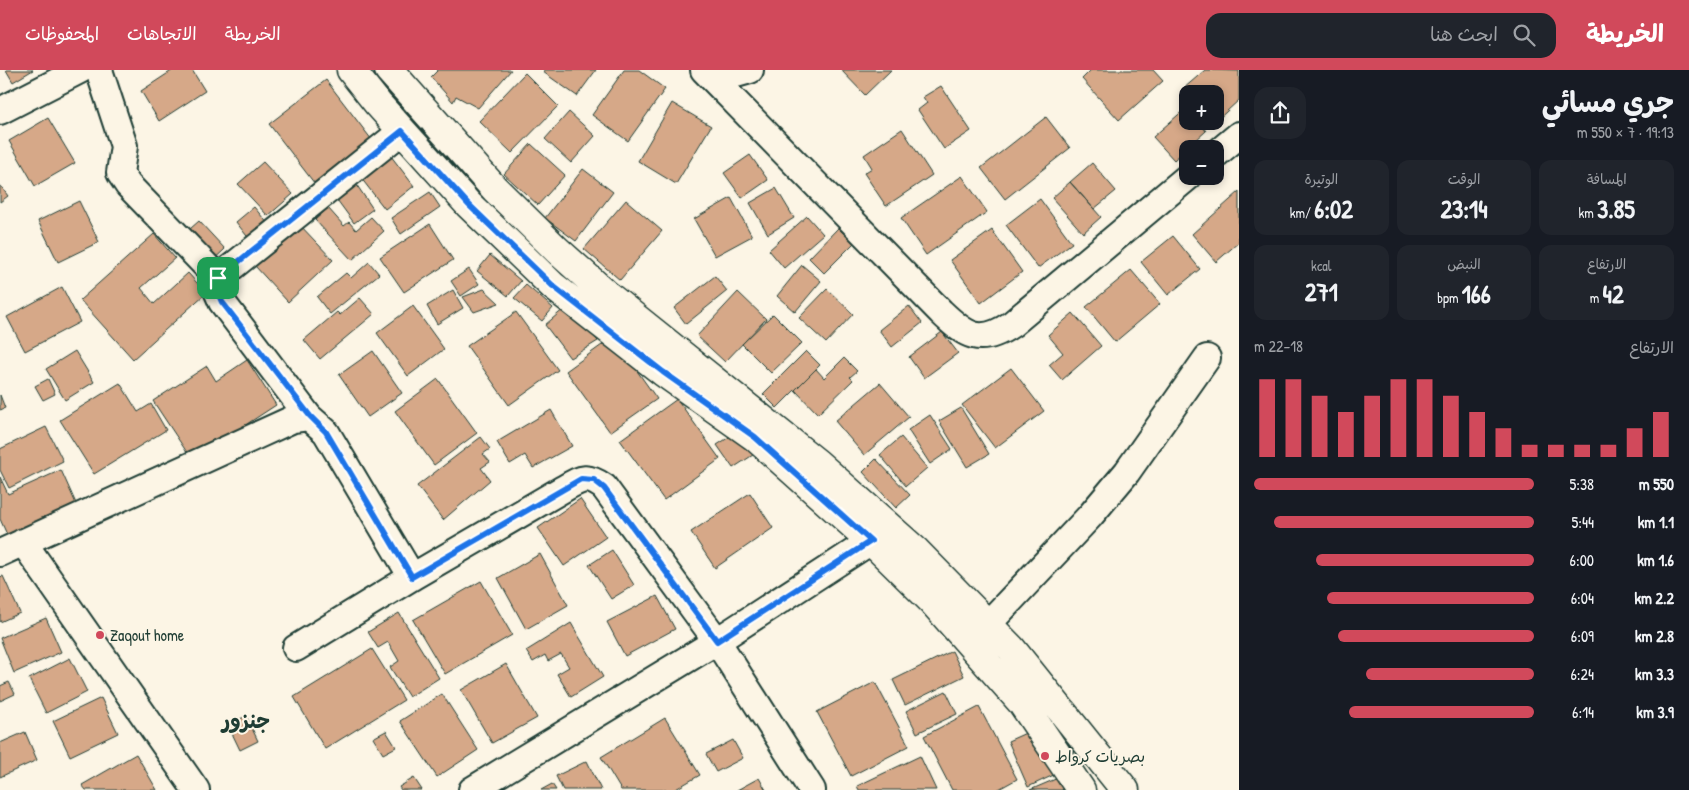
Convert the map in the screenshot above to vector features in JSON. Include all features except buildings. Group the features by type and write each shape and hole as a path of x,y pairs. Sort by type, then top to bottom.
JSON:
{"street":[{"path":"0,111 80,70"},
{"path":"99,70 124,146 120,172 128,185 218,278"},
{"path":"351,70 402,131 468,204 553,286 663,372 755,437 871,541 932,601 1022,703 1081,790"},
{"path":"389,70 495,189 557,250 606,294 817,463 916,551 1011,648 1125,790"},
{"path":"710,75 750,70"},
{"path":"710,75 941,312 957,327 972,336 989,336 1012,324 1179,185"},
{"path":"402,131 218,278 216,288 222,302 310,416 326,432 412,577"},
{"path":"1224,148 1239,135"},
{"path":"988,624 1090,516 1127,472 1207,358"},
{"path":"196,790 12,548 293,418 310,416"},
{"path":"296,648 412,577 581,479 594,480 604,488 717,641 812,790"},
{"path":"472,790 717,641 871,541"}],"place":[{"name":"Zaqout home","path":"100,635"},
{"name":"بصريات كرواط","path":"1045,756"}],"district":[{"name":"جنزور","path":"246,720"}],"route":[{"path":"402,131 468,204 553,286 663,372 755,437 871,541 717,641 604,488 594,480 587,478 581,479 412,577 326,432 310,416 222,302 216,288 218,278 402,131"}]}
